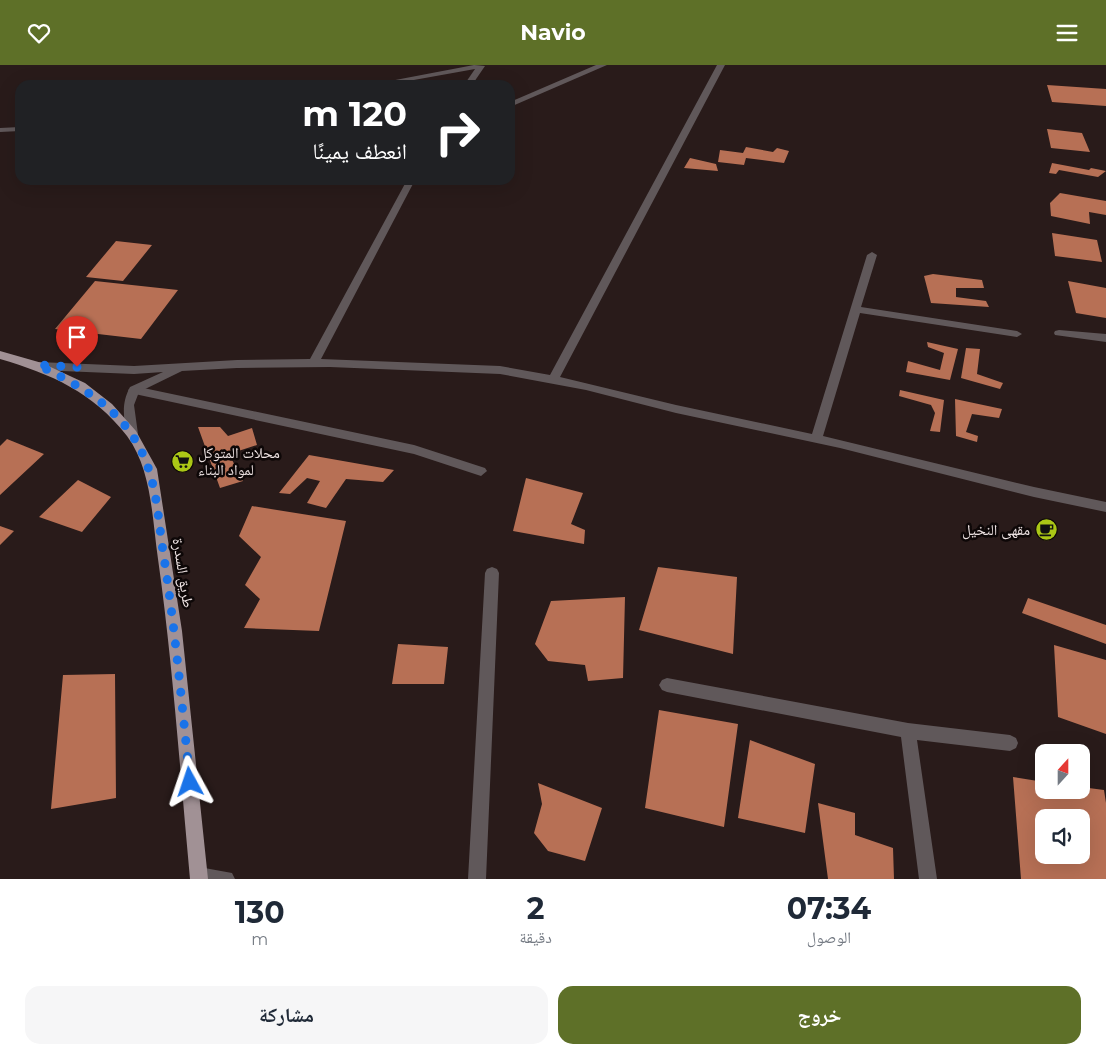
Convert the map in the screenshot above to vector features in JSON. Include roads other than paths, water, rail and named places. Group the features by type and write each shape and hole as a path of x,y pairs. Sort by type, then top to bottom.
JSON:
{"main road":[{"name":"طريق السدرة","path":"0,355 38,365 81,386 108,407 132,434 151,469 175,631 198,877"}],"street":[{"path":"400,80 481,65"},
{"path":"471,80 481,65"},
{"path":"515,103 573,76 603,65"},
{"path":"553,380 721,65"},
{"path":"0,130 15,129"},
{"path":"314,363 408,185"},
{"path":"816,439 872,255"},
{"path":"856,309 1017,333"},
{"path":"1059,333 1106,338"},
{"path":"38,365 134,370 237,364 314,363 418,365 500,370 553,380 816,439 1034,492 1106,507"},
{"path":"132,434 128,405 134,390 183,367"},
{"path":"134,390 414,450 481,471"},
{"path":"477,879 492,573"},
{"path":"667,685 908,731 1010,743"},
{"path":"908,731 928,879"},
{"path":"198,877 226,879"}],"place":[{"name":"محلات المتوكل لمواد البناء","path":"182,462"},
{"name":"مقهى النخيل","path":"1046,530"}]}
